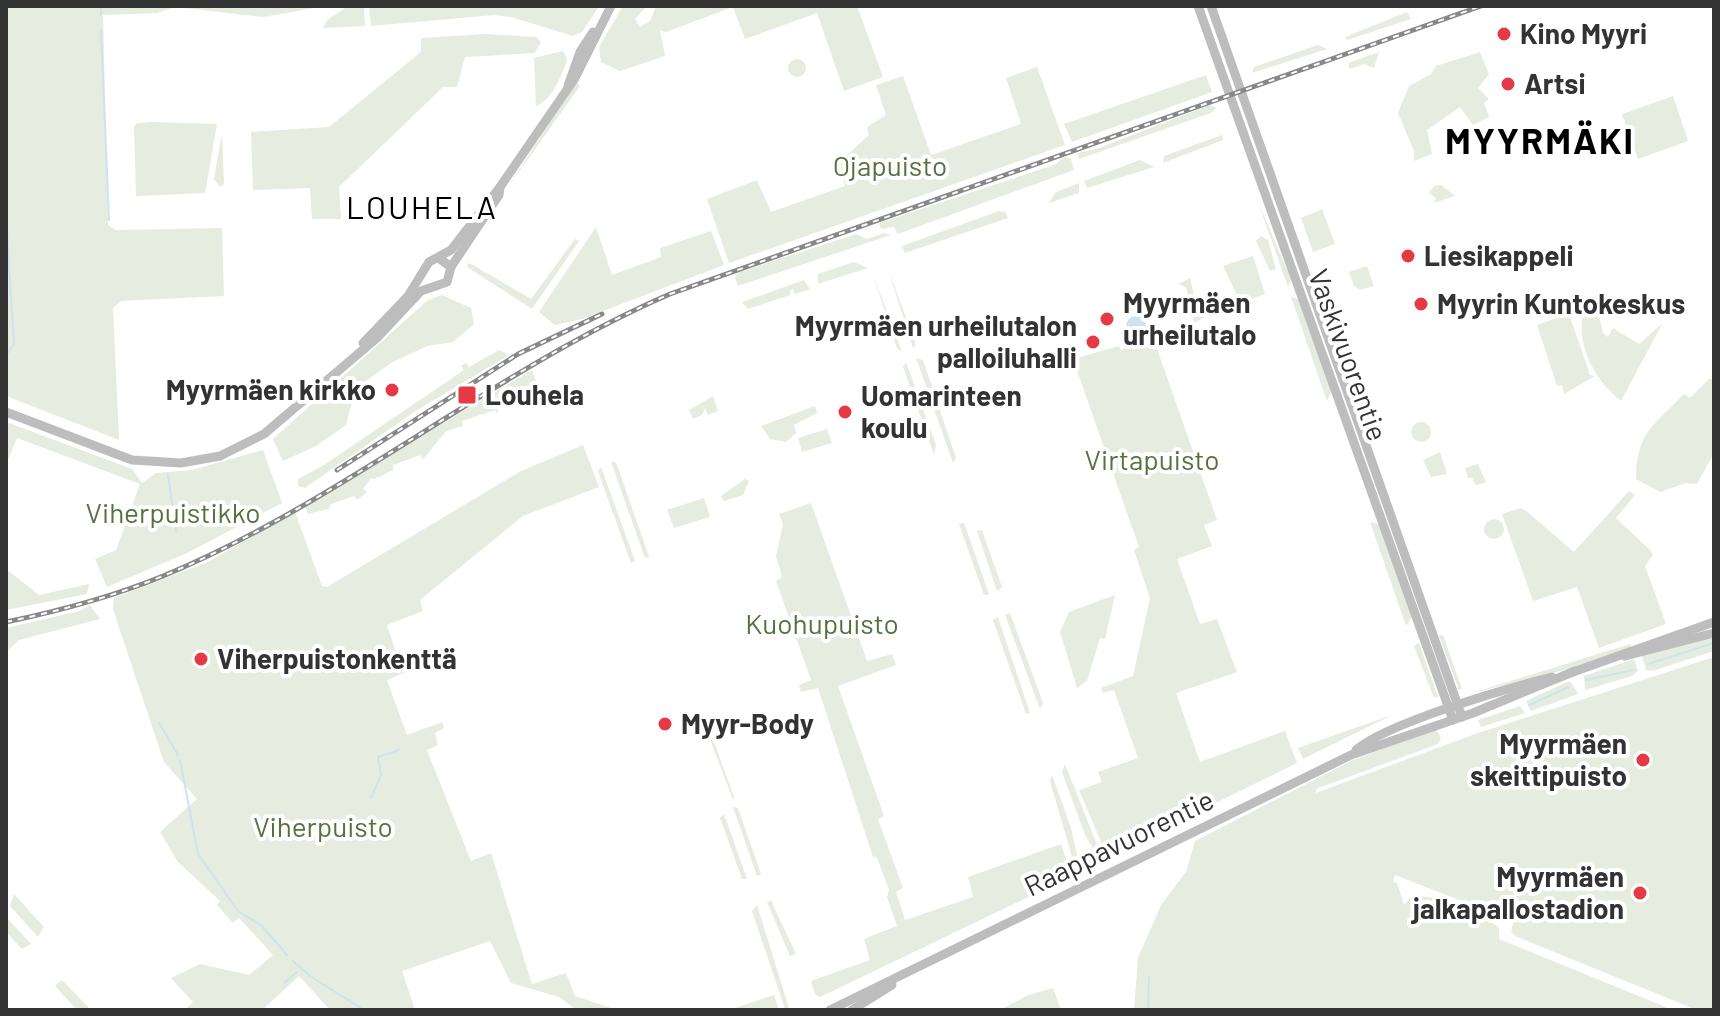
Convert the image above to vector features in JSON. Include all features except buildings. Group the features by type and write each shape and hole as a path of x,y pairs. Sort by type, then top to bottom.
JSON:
{"main road":[{"name":"Vaskivuorentie","path":"1198,6 1454,708"},
{"name":"Vaskivuorentie","path":"1211,6 1457,719"},
{"path":"355,354 425,271 429,262 440,259 500,187 582,66 609,10"},
{"path":"6,412 94,447 150,463 207,459 248,444 264,434 378,337 418,294 447,282 451,267 499,195 500,187"},
{"path":"440,259 451,267"},
{"path":"425,271 427,280 435,285"},
{"name":"Raappavuorentie","path":"1351,755 1376,737 1454,708 1575,671 1714,622"},
{"name":"Raappavuorentie","path":"1616,657 1714,633"},
{"name":"Raappavuorentie","path":"830,1010 1351,755 1457,719 1575,671"},
{"name":"Raappavuorentie","path":"852,1010 908,974"}],"green space":[{"path":"6,6 326,6 263,17 176,7 157,13 103,15 108,225 116,230 222,228 224,296 121,301 113,308 119,440 6,396"},
{"path":"348,6 364,6 365,26 323,28 327,20"},
{"path":"369,6 599,6 582,32 573,36 511,17 494,15 371,26"},
{"path":"623,6 647,6 635,19 640,27 650,21 656,6 857,6 883,77 844,91 817,13 745,39 733,7 666,32 660,30 665,56 620,71 601,62 599,47"},
{"path":"1407,12 1411,19 1347,40 1345,37"},
{"path":"486,34 536,37 541,42 535,53 465,57 457,87 443,87 339,187 341,219 312,219 310,188 253,190 251,132 329,127 421,52 421,38"},
{"path":"1318,45 1327,49 1252,73 1254,67"},
{"path":"563,51 567,59 559,79 547,99 536,106 534,58"},
{"path":"1379,52 1374,68 1364,64 1350,69 1348,63"},
{"path":"1480,52 1489,74 1478,88 1489,99 1484,103 1489,117 1473,125 1460,107 1427,130 1432,154 1414,161 1414,151 1398,113 1409,86 1431,74 1436,66"},
{"path":"793,59 801,59 806,68 804,75 793,77 788,72 788,64"},
{"name":"Ojapuisto","path":"1037,67 1065,145 729,263 707,199 757,180 771,212 845,186 838,163 869,135 867,127 886,115 876,85 903,76 931,155 1021,124 1006,78"},
{"path":"1206,75 1212,92 1072,142 1064,124"},
{"path":"577,81 580,86 508,187"},
{"path":"1673,96 1688,141 1638,159 1622,114"},
{"path":"1210,105 1216,108 1211,113 1079,159 1078,153"},
{"path":"137,123 217,124 205,193 136,196 134,127"},
{"path":"222,133 224,184 220,187 214,179"},
{"path":"1222,135 1223,140 1163,163 1164,156"},
{"path":"1065,157 1071,159 1074,170 898,234 894,227 881,229 879,223 1054,165"},
{"path":"1140,160 1154,167 1087,188 1084,181"},
{"path":"1079,183 1079,193 1049,203 1056,192"},
{"path":"1441,185 1454,195 1460,194 1434,203 1436,198 1429,193 1434,186"},
{"path":"1258,202 1291,279 1288,287"},
{"path":"1322,209 1335,244 1313,252 1301,218"},
{"path":"999,211 1005,212 1008,218 905,253 902,246"},
{"path":"596,227 612,275 661,257 660,248 711,231 724,265 582,319 555,325 539,312"},
{"path":"884,233 891,235 738,286 735,278 737,273 856,234 867,239"},
{"path":"1261,236 1268,240 1276,269 1270,271 1256,241"},
{"path":"575,239 579,241 532,309 467,267 468,263 473,265 531,299"},
{"path":"1253,256 1265,294 1237,304 1233,295 1236,293 1223,266"},
{"path":"854,262 868,268 818,284 818,274"},
{"path":"887,266 916,345 913,348"},
{"path":"1367,266 1374,286 1360,290 1354,286 1349,272"},
{"path":"872,272 902,352 897,348"},
{"path":"1190,278 1198,312 1205,317 1194,323 1186,287 1178,284"},
{"path":"804,280 810,289 795,294 793,289 790,295 748,309 742,302"},
{"path":"442,295 471,308 474,324 453,342 427,346 391,363 356,388 346,425 316,446 283,461 273,439 428,300"},
{"path":"1291,297 1298,299 1332,390 1327,401"},
{"path":"1592,299 1596,303 1603,333 1608,337 1613,328 1639,344 1662,324 1621,401 1593,368 1583,342 1583,315 1587,301"},
{"path":"1569,314 1590,375 1595,376 1564,394 1562,385 1557,386 1537,325"},
{"name":"Virtapuisto","path":"1154,340 1217,520 1204,525 1212,546 1177,559 1200,624 1217,619 1237,672 1176,693 1200,762 1285,731 1297,763 1110,855 1105,851 1079,790 1102,782 1098,772 1138,758 1114,690 1103,693 1101,688 1133,676 1150,598 1134,550 1139,547 1073,359"},
{"path":"499,350 509,355 414,412 305,488 298,486 298,479 324,465 464,370 461,366 466,363 469,367"},
{"path":"916,358 923,360 956,458 953,463"},
{"path":"906,362 936,445 934,455 903,367"},
{"path":"532,370 536,381 518,392 518,396 499,403 497,414 495,410 462,421 463,426 446,431 422,459 420,455 393,465 393,470 371,478 363,489 367,492 357,500 354,496 331,504 329,509 308,514 305,507 311,502"},
{"path":"1709,379 1714,379 1714,453 1697,484 1686,483 1660,492 1636,479 1639,451 1649,431 1684,394 1690,398"},
{"path":"713,396 718,411 708,415 705,408 702,415 693,419 689,410"},
{"path":"815,406 817,413 794,425 796,433 786,442 770,439 761,426"},
{"name":"Viherpuistikko","path":"6,422 132,469 142,483 156,473 192,470 263,450 282,503 187,553 107,587 95,559 116,550 140,484 17,438 6,465"},
{"path":"1421,422 1428,425 1431,432 1428,439 1421,442 1414,439 1411,432 1414,425"},
{"path":"827,429 832,443 802,452 798,438"},
{"name":"Viherpuisto","path":"583,445 599,487 523,516 420,600 423,611 387,625 400,665 420,659 422,665 387,680 407,735 442,722 444,728 435,733 438,745 427,750 471,861 491,853 532,984 566,973 575,996 617,1010 574,1008 559,997 511,983 490,941 402,971 415,1010 330,1010 299,976 262,1010 185,1010 193,1002 171,978 200,964 249,975 273,955 239,918 233,923 217,905 220,901 178,862 160,832 197,799 164,762 113,609 114,598 208,562 295,512 322,586 327,587 521,471"},
{"path":"1440,452 1447,474 1431,477 1423,460"},
{"path":"611,462 616,462 649,557 645,558"},
{"path":"1478,464 1486,482 1476,485 1472,478 1468,478 1465,468"},
{"path":"601,467 635,561 631,563 598,471"},
{"path":"745,479 749,481 743,495 724,501 721,496"},
{"path":"1629,491 1635,495 1616,518 1653,555 1645,566 1666,624 1599,648 1577,587 1533,601 1502,514 1520,508 1525,510 1574,552"},
{"path":"704,498 710,517 674,528 667,510"},
{"name":"Kuohupuisto","path":"811,503 867,661 892,654 896,665 838,686 884,816 878,819 903,888 896,892 905,920 973,897 968,877 1061,844 1069,868 1039,892 820,997 815,994 811,981 870,960 864,939 897,926 887,897 889,890 877,858 873,857 818,688 801,692 799,685 811,680 776,581 782,577 776,556 783,524 779,514"},
{"path":"1494,519 1501,522 1504,529 1501,536 1494,539 1487,536 1484,529 1487,522"},
{"path":"1370,522 1379,524 1412,617 1406,626"},
{"path":"964,523 989,594 984,595 959,524"},
{"path":"982,530 1002,587 997,591 977,531"},
{"path":"6,569 39,595 89,584 87,594 6,610"},
{"path":"1115,595 1105,639 1100,638 1087,681 1077,688 1060,632 1069,612"},
{"path":"90,605 100,619 19,640 6,652 6,628 80,611"},
{"path":"1010,613 1043,703 1040,709 1005,615"},
{"path":"998,617 1030,713 1026,714 993,620"},
{"path":"1443,635 1462,689 1459,690 1439,636"},
{"path":"1714,636 1714,651 1652,671 1646,670 1642,656"},
{"path":"1419,643 1438,697 1434,698 1414,646"},
{"path":"1630,644 1631,647 1564,670 1469,694"},
{"path":"1714,657 1714,1008 1697,1010 1515,936 1511,932 1513,923 1503,917 1395,875 1393,882 1397,883 1404,905 1412,896 1423,896 1458,905 1499,928 1499,939 1673,1010 1134,1010 1138,958 1161,905 1186,872 1195,841 1351,761 1436,729 1441,738 1438,744 1316,789 1316,793 1475,734"},
{"path":"1634,659 1638,671 1632,676 1585,690 1584,676"},
{"path":"1571,682 1578,694 1531,711 1526,701"},
{"path":"1520,706 1525,713 1481,727 1478,720"},
{"path":"1390,716 1303,759 1298,748"},
{"path":"712,736 734,797 734,802 709,737"},
{"path":"1065,764 1101,855 1100,860 1085,835 1062,772"},
{"path":"1052,775 1071,828 1080,869 1075,867 1050,781"},
{"path":"733,807 738,808 761,874 757,876"},
{"path":"724,814 747,879 742,879 720,818"},
{"path":"14,894 44,927 38,937 10,906"},
{"path":"772,901 796,954 790,956 767,902"},
{"path":"757,905 789,1008 785,1009 752,911"},
{"path":"6,917 31,944 22,949 6,932"},
{"path":"62,980 91,1010 77,1010 55,986"},
{"path":"1053,988 1061,1010 1000,1010 1028,995"},
{"path":"774,995 779,1010 729,1010"}],"water":[{"path":"1136,316 1143,319 1146,326 1143,333 1136,336 1129,333 1126,326 1129,319"}],"waterway":[{"path":"101,6 101,15"},
{"path":"101,30 109,220"},
{"path":"7,221 7,226"},
{"path":"6,355 14,344 7,233"},
{"path":"168,475 176,532"},
{"path":"1648,664 1714,643"},
{"path":"1586,680 1633,670"},
{"path":"1529,705 1569,687"},
{"path":"159,723 178,755"},
{"path":"371,798 381,775 378,757 399,750"},
{"path":"180,760 198,854 238,911 262,926 287,955"},
{"path":"293,961 310,976 364,1010"},
{"path":"285,982 297,972"},
{"path":"1148,1010 1149,977"}],"railway":[{"path":"6,622 124,590 229,546 293,512 541,360 604,325 670,294 1481,6"},
{"path":"337,470 518,354 602,314"}],"place":[{"name":"Kino Myyri","path":"1504,34"},
{"name":"Artsi","path":"1508,84"},
{"name":"Liesikappeli","path":"1408,256"},
{"name":"Myyrin Kuntokeskus","path":"1421,304"},
{"name":"Myyrmäen urheilutalo","path":"1107,319"},
{"name":"Myyrmäen urheilutalon palloiluhalli","path":"1093,342"},
{"name":"Myyrmäen kirkko","path":"392,390"},
{"name":"Louhela","path":"467,395"},
{"name":"Uomarinteen koulu","path":"845,412"},
{"name":"Viherpuistonkenttä","path":"201,659"},
{"name":"Myyr-Body","path":"665,724"},
{"name":"Myyrmäen skeittipuisto","path":"1643,760"},
{"name":"Myyrmäen jalkapallostadion","path":"1640,893"}],"district":[{"name":"MYYRMÄKI","path":"1540,141"},
{"name":"LOUHELA","path":"422,208"}]}
